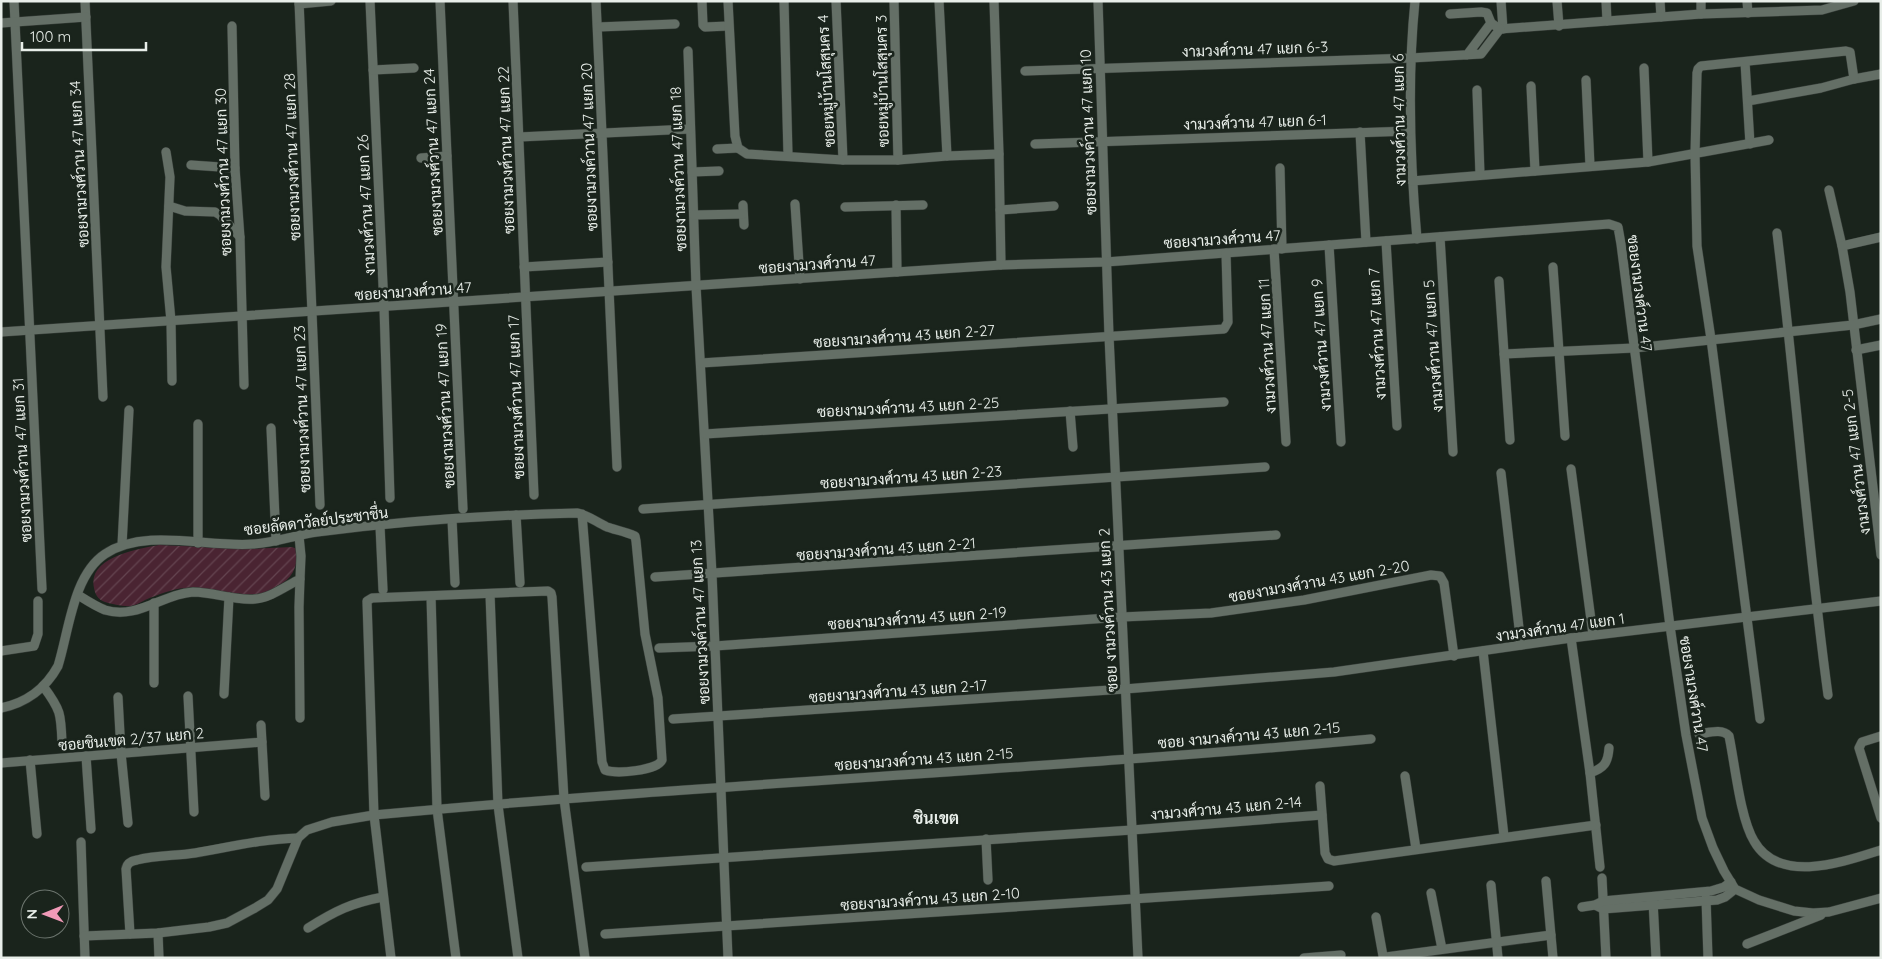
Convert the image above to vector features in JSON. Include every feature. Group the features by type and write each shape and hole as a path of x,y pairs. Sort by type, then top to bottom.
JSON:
{"street":[{"name":"ซอยงามวงศ์วาน 47 แยก 31","path":"14,1 42,589"},
{"name":"ซอยงามวงศ์วาน 47 แยก 34","path":"85,1 103,397"},
{"path":"299,3 331,1"},
{"name":"งามวงศ์วาน 47 แยก 26","path":"370,1 384,307 390,498"},
{"name":"ซอยงามวงศ์วาน 47 แยก 24","path":"440,1 454,302"},
{"name":"ซอยงามวงศ์วาน 47 แยก 22","path":"514,1 525,297"},
{"name":"ซอยงามวงค์วาน 47 แยก 20","path":"596,1 617,467"},
{"path":"702,1 705,27 728,26"},
{"path":"728,1 735,136 738,148"},
{"path":"784,1 788,155"},
{"name":"ซอยหมู่บ้านโสสุนคร 4","path":"836,1 843,160"},
{"name":"ซอยหมู่บ้านโสสุนคร 3","path":"894,1 898,160"},
{"path":"939,1 947,156"},
{"path":"994,1 1000,154 1001,265"},
{"name":"ซอยงามวงค์วาน 47 แยก 10","path":"1098,1 1106,262"},
{"name":"งามวงศ์วาน 47 แยก 6","path":"1414,1 1410,131 1417,239"},
{"path":"1467,55 1481,54 1501,29 1501,1"},
{"path":"1557,1 1559,26"},
{"path":"1606,1 1607,21"},
{"path":"1660,1 1661,17"},
{"path":"1701,1 1701,14"},
{"path":"1747,1 1748,12"},
{"path":"1450,14 1481,12 1487,14 1491,23 1501,29 1748,12 1798,6 1822,10 1851,2"},
{"name":"ซอยงามวงศ์วาน 47 แยก 28","path":"299,3 312,312"},
{"path":"1,23 86,17"},
{"path":"1467,55 1491,23"},
{"path":"598,27 675,24"},
{"name":"ซอยงามวงศ์วาน 47 แยก 30","path":"232,26 235,168 240,238 244,385"},
{"name":"ซอยงามวงค์วาน 47 แยก 18","path":"688,51 696,286"},
{"path":"1760,719 1696,231 1698,69 1701,66 1846,51 1850,52 1852,56 1854,79"},
{"name":"งามวงศ์วาน 47 แยก 6-3","path":"1025,71 1467,55"},
{"path":"1745,62 1750,144"},
{"path":"373,70 414,68"},
{"path":"1644,68 1648,162"},
{"path":"1748,101 1821,88 1881,74"},
{"path":"1586,80 1590,166"},
{"path":"1531,86 1535,171"},
{"path":"1477,90 1480,175"},
{"path":"519,137 690,129"},
{"name":"งามวงศ์วาน 47 แยก 6-1","path":"1035,144 1410,131"},
{"path":"1360,132 1366,242"},
{"path":"1412,181 1648,162 1769,140"},
{"path":"717,149 738,148 747,154 788,155 843,160 898,160 1000,154"},
{"path":"166,152 170,177 166,267 171,321 172,381"},
{"path":"421,158 447,156"},
{"path":"191,165 235,168"},
{"name":"งามวงศ์วาน 47 แยก 11","path":"1280,168 1278,249 1286,442"},
{"path":"692,172 720,171"},
{"name":"งามวงศ์วาน 47 แยก 2-5","path":"1829,190 1842,246 1878,494 1881,554"},
{"path":"743,204 744,225"},
{"path":"795,204 800,279"},
{"path":"846,207 923,205"},
{"path":"169,206 185,212 215,212 220,215 240,238"},
{"path":"896,206 898,272"},
{"path":"1000,210 1054,206"},
{"path":"694,215 743,214"},
{"name":"ซอยงามวงศ์วาน 47","path":"1,332 1001,265 1106,262 1614,225 1618,227 1621,244 1670,626 1686,735 1702,818 1713,848 1733,885"},
{"path":"1777,233 1789,331 1816,608 1828,695"},
{"path":"1842,246 1881,236"},
{"name":"งามวงศ์วาน 47 แยก 5","path":"1440,237 1453,452"},
{"name":"งามวงศ์วาน 47 แยก 7","path":"1386,241 1397,426"},
{"name":"งามวงศ์วาน 47 แยก 9","path":"1329,245 1341,442"},
{"name":"ซอยงามวงศ์วาน 43 แยก 2-27","path":"701,363 1224,329 1228,322 1226,253"},
{"path":"524,267 608,262"},
{"name":"ซอย งามวงค์วาน 43 แยก 2","path":"1106,262 1138,958"},
{"path":"1553,267 1565,436"},
{"path":"1499,281 1510,440"},
{"name":"ซอยงามวงค์วาน 47 แยก 13","path":"696,286 712,574 728,958"},
{"name":"ซอยงามวงศ์วาน 47 แยก 17","path":"525,297 534,496"},
{"name":"ซอยงามวงศ์วาน 47 แยก 19","path":"454,302 463,509"},
{"name":"ซอยงามวงศ์วาน 47 แยก 23","path":"312,312 320,505"},
{"path":"1504,354 1634,348 1853,325 1881,319"},
{"path":"1856,350 1881,345"},
{"name":"ซอยงามวงค์วาน 43 แยก 2-25","path":"705,434 1224,402"},
{"path":"122,545 129,410"},
{"path":"1070,411 1073,447"},
{"path":"198,424 198,543"},
{"path":"272,428 276,541"},
{"name":"ซอยงามวงศ์วาน 43 แยก 2-23","path":"643,509 1265,467"},
{"path":"1571,469 1592,635"},
{"path":"1501,473 1521,645"},
{"name":"ซอยลัดดาวัลย์ประชาชื่น","path":"1,708 28,698 44,686 52,677 58,666 78,595 86,574 94,563 122,545 152,540 254,544 316,532 452,519 516,515 582,514 605,526 634,536 645,634 658,698 662,760 657,766 640,770 613,772 605,770 602,762 582,514"},
{"path":"516,515 520,583"},
{"path":"452,519 455,583"},
{"path":"380,526 383,590"},
{"name":"ซอยงามวงศ์วาน 43 แยก 2-21","path":"655,577 1276,535"},
{"path":"299,536 301,556 298,607 300,718"},
{"name":"ซอยงามวงศ์วาน 43 แยก 2-20","path":"1122,617 1211,613 1304,600 1431,575 1440,576 1444,583 1454,656"},
{"path":"78,595 104,609 114,612 133,612 176,595 192,592 256,599 278,591 300,579"},
{"path":"391,958 374,815 367,601 372,598 548,591 551,593 564,800 585,958"},
{"path":"490,594 498,805 518,958"},
{"path":"431,596 437,809 456,958"},
{"path":"224,694 229,597"},
{"path":"1,651 30,648 36,643 38,634 38,601"},
{"name":"งามวงศ์วาน 47 แยก 1","path":"1125,689 1334,672 1592,635 1881,601"},
{"path":"154,603 154,683"},
{"name":"ซอยงามวงศ์วาน 43 แยก 2-19","path":"659,648 715,646 1122,617"},
{"path":"1571,638 1590,773 1600,867"},
{"path":"1483,651 1504,836"},
{"path":"44,686 57,705 60,716 62,743"},
{"name":"ซอยงามวงศ์วาน 43 แยก 2-17","path":"673,719 1125,689"},
{"path":"188,696 194,812"},
{"path":"118,697 128,823"},
{"path":"261,725 265,796"},
{"path":"1699,734 1721,732 1729,736 1745,818 1753,840 1763,854 1778,863 1792,866 1818,866 1853,859 1881,850"},
{"path":"1881,736 1862,742 1859,748 1881,818"},
{"name":"ซอย งามวงค์วาน 43 แยก 2-15","path":"1128,759 1371,739"},
{"name":"ซอยชินเขต 2/37 แยก 2","path":"1,763 262,742"},
{"path":"1590,773 1605,766 1608,762 1609,748"},
{"path":"86,756 91,829"},
{"name":"ซอยงามวงค์วาน 43 แยก 2-15","path":"298,838 315,826 374,815 437,809 1128,759"},
{"path":"30,760 37,834"},
{"path":"1405,776 1416,850"},
{"path":"1320,786 1325,853 1331,860 1596,825"},
{"name":"งามวงศ์วาน 43 แยก 2-14","path":"586,867 1132,830 1322,814"},
{"path":"84,936 130,934 209,928 227,923 268,900 277,889 298,838 256,841 193,853 144,858 131,862 127,865 126,869 130,934"},
{"path":"986,839 988,880"},
{"path":"81,842 85,958"},
{"path":"1602,878 1600,905 1606,958"},
{"path":"1546,881 1553,958"},
{"path":"1491,885 1498,958"},
{"path":"1582,907 1653,901 1706,902 1725,897 1733,885"},
{"path":"1653,901 1718,890 1733,885 1759,900 1794,911 1829,912"},
{"name":"ซอยงามวงค์วาน 43 แยก 2-10","path":"605,934 1328,886"},
{"path":"1705,892 1708,958"},
{"path":"1431,893 1442,949"},
{"path":"308,928 340,909 362,901 383,897"},
{"path":"1747,944 1829,912 1881,898"},
{"path":"1653,901 1656,958"},
{"path":"1376,917 1384,957 1551,935"},
{"path":"158,932 159,958"},
{"path":"1304,958 1341,955"}],"shaded area":[{"path":"159,545 248,549 292,547 297,549 297,561 291,576 287,580 264,593 237,594 185,588 165,592 135,605 128,606 108,603 96,595 94,577 98,569 106,562 127,552"}],"district":[{"name":"ชินเขต","path":"936,818"}]}
